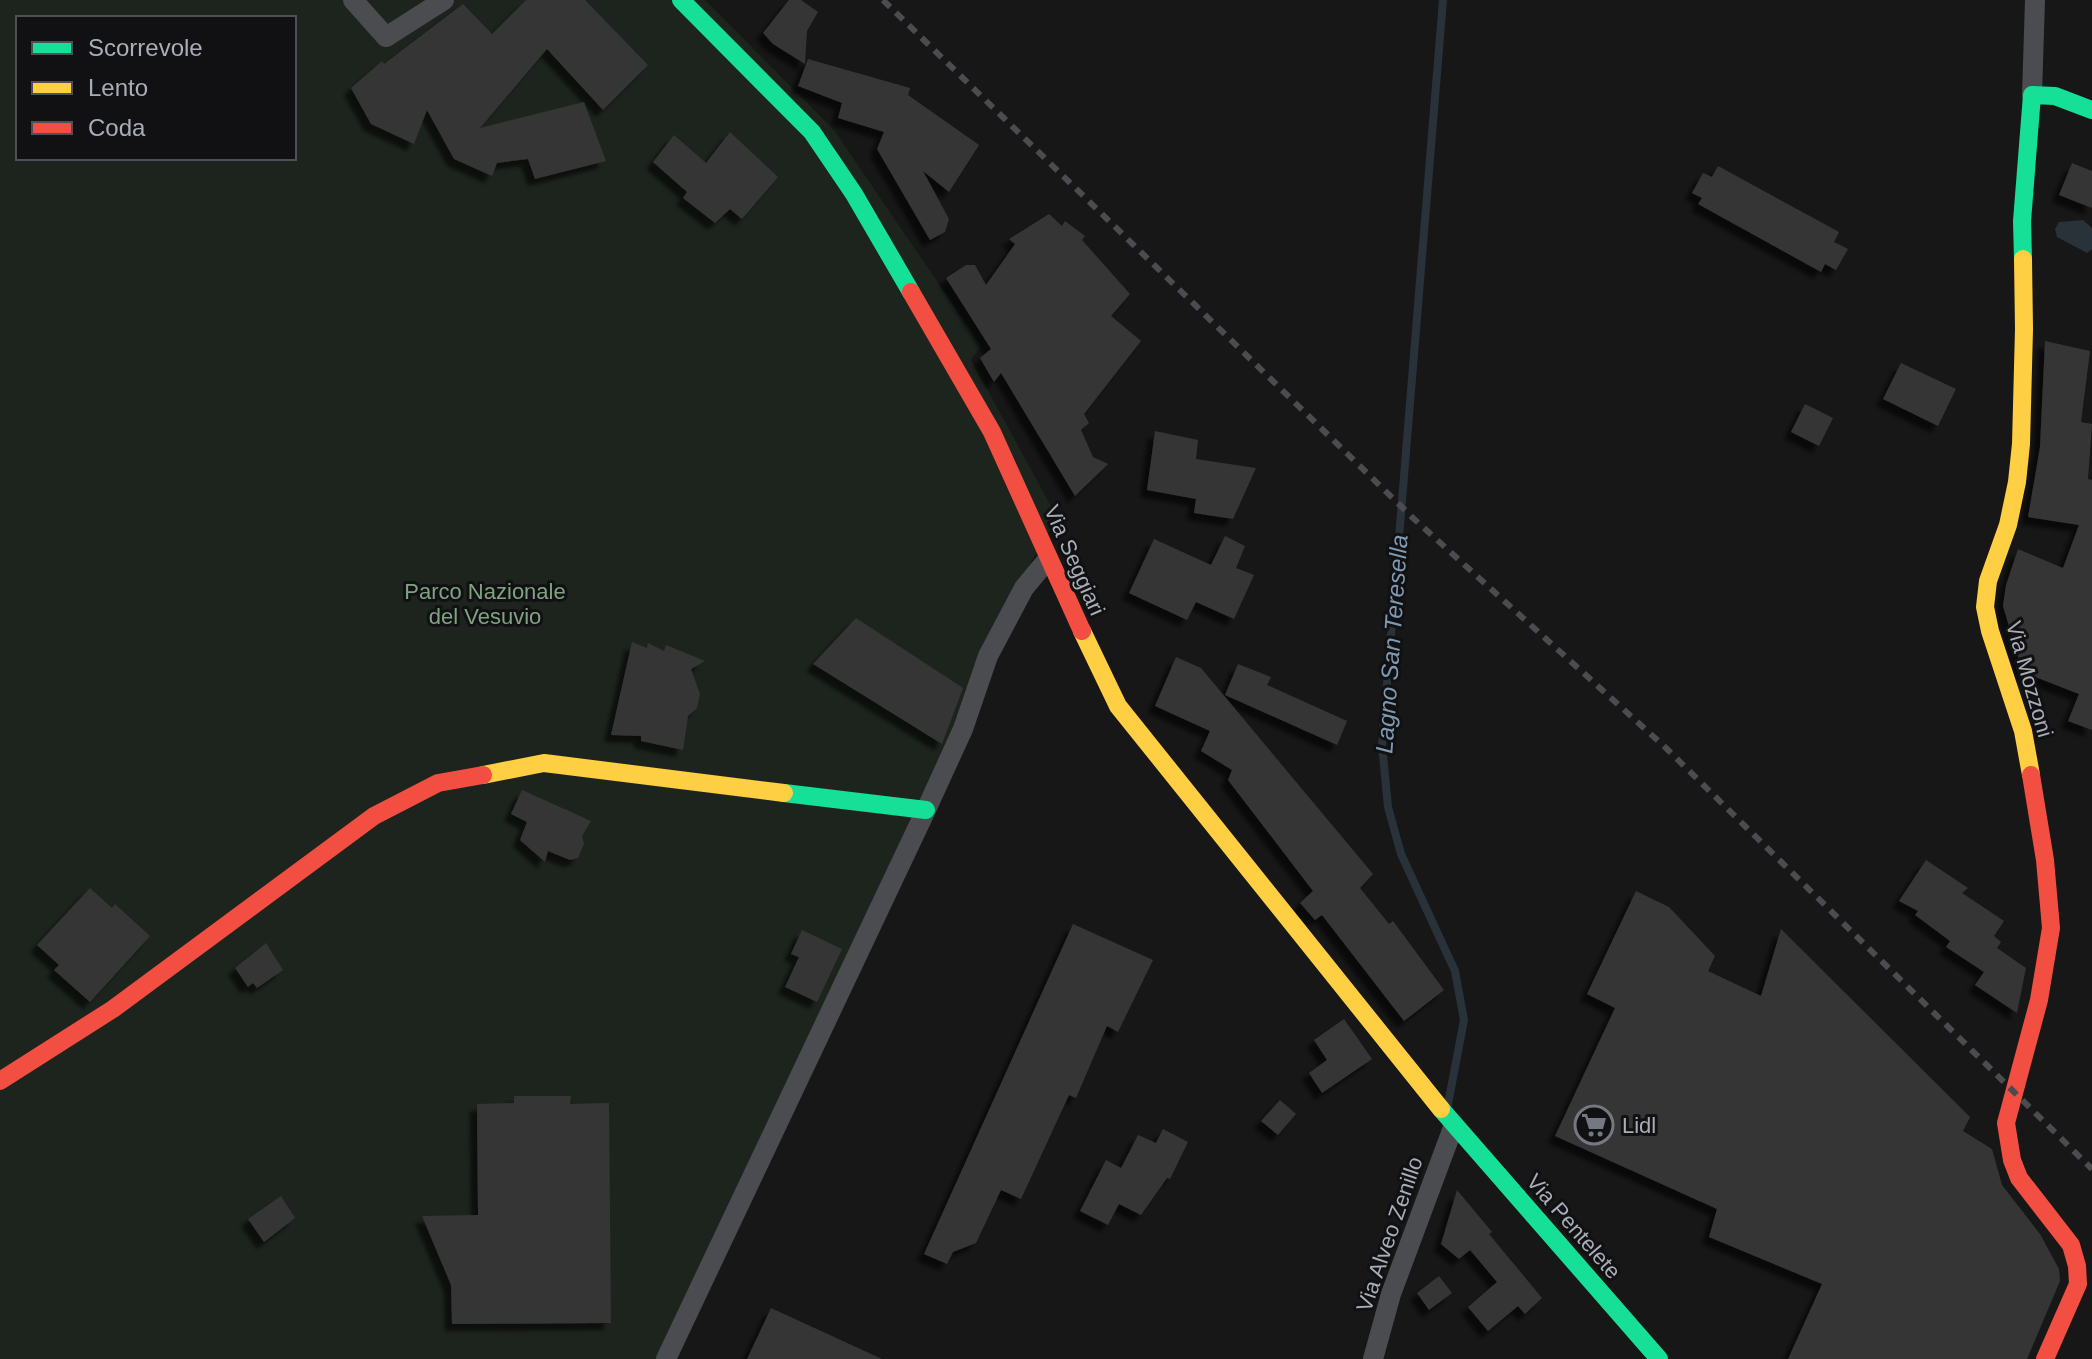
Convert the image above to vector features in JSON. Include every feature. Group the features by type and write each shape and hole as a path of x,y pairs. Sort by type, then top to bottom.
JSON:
{"street":[{"path":"353,0 386,37 444,0"},
{"name":"Via Seggiari","path":"681,0 812,132 854,194 992,432 1118,706 1454,1125"},
{"path":"2035,0 2032,95 2055,96 2092,110"},
{"name":"Via Mozzoni","path":"2032,95 2022,221 2024,329 2021,444 2011,511 1988,581 1985,607 2023,731 2045,860 2051,928 2039,1000 2006,1123 2012,1160 2019,1178 2071,1245 2077,1266 2078,1284 2045,1359"},
{"path":"666,1359 926,810 963,729 988,656 1024,588 1048,559"},
{"path":"0,1081 113,1009 374,816 438,783 544,763 926,810"},
{"name":"Via Alveo Zenillo","path":"1373,1359 1391,1294 1454,1125"},
{"name":"Via Pentelete","path":"1454,1125 1659,1359"}],"green space":[{"name":"Parco Nazionale del Vesuvio","path":"0,0 705,0 834,130 981,346 971,360 1057,517 999,618 921,816 668,1359 0,1359"}],"shaded area":[{"path":"2083,220 2092,228 2092,249 2087,253 2057,237 2055,229 2059,222"}],"building":[{"path":"526,0 585,0 648,65 603,110 547,49 480,128 584,102 606,161 535,179 528,159 497,163 492,176 454,159 427,110 414,144 371,124 351,88 382,61 384,64 463,4 492,34"},
{"path":"789,0 801,0 818,12 807,31 805,64 773,44 763,33"},
{"path":"808,59 910,88 908,95 979,145 949,192 923,171 949,219 945,232 930,240 877,149 884,132 838,118 842,103 798,86"},
{"path":"730,132 778,177 742,219 730,209 715,223 683,198 687,192 653,162 674,135 706,163"},
{"path":"2072,163 2092,171 2092,208 2059,195"},
{"path":"1718,166 1839,232 1834,242 1848,249 1836,270 1825,264 1821,272 1698,204 1702,198 1692,193 1703,173 1712,177"},
{"path":"1049,214 1062,226 1065,221 1085,236 1082,240 1130,294 1111,316 1141,341 1084,414 1089,423 1081,430 1093,457 1108,464 1075,496 1001,373 994,382 980,358 991,349 946,278 966,265 975,265 986,285 1015,244 1009,239"},
{"path":"2045,341 2090,351 2081,422 2092,424 2088,479 2092,480 2092,730 2068,721 2079,694 2022,672 2003,606 2006,585 2018,549 2063,568 2079,525 2028,517 2040,447"},
{"path":"1901,363 1956,389 1938,426 1883,399"},
{"path":"1805,404 1833,418 1819,446 1791,432"},
{"path":"1155,431 1198,440 1196,459 1256,468 1233,519 1194,513 1196,499 1147,490"},
{"path":"1225,536 1245,546 1236,568 1254,575 1234,619 1196,602 1187,620 1129,593 1154,539 1211,565"},
{"path":"856,618 963,688 942,744 813,664"},
{"path":"632,642 647,648 648,643 664,651 666,645 705,661 691,669 700,694 697,708 688,716 683,750 641,741 641,736 611,735"},
{"path":"1176,657 1201,668 1373,874 1360,888 1389,924 1393,921 1444,990 1404,1021 1322,915 1315,920 1300,903 1313,891 1228,780 1232,770 1201,751 1210,731 1155,706"},
{"path":"1238,664 1271,677 1267,685 1347,721 1337,745 1225,695"},
{"path":"522,790 591,821 582,836 584,844 578,858 570,860 548,851 545,862 520,840 527,822 511,814"},
{"path":"1926,860 1968,888 1962,893 2004,921 1994,936 2001,942 1997,948 2026,968 2017,1013 1975,985 1984,972 1946,947 1950,941 1915,915 1918,911 1899,901"},
{"path":"90,888 112,908 115,904 150,936 90,1002 54,970 59,965 37,945"},
{"path":"1636,891 1669,907 1715,956 1708,971 1761,996 1781,929 1970,1117 1963,1131 1992,1149 2002,1185 2040,1234 2059,1269 2060,1281 2027,1359 1788,1359 1822,1284 1709,1237 1717,1209 1555,1136 1615,1008 1587,994"},
{"path":"1073,924 1153,960 1118,1032 1107,1026 1076,1098 1069,1095 1021,1199 1001,1190 976,1243 953,1252 947,1264 924,1254"},
{"path":"802,930 842,949 817,1002 785,987 799,957 791,954"},
{"path":"266,943 283,970 257,988 253,983 248,987 235,968"},
{"path":"1344,1019 1372,1059 1322,1093 1309,1073 1327,1060 1314,1040"},
{"path":"514,1096 571,1096 570,1104 609,1103 611,1323 452,1324 451,1285 422,1216 478,1215 477,1104 514,1103"},
{"path":"1280,1100 1296,1114 1278,1135 1261,1121"},
{"path":"1163,1129 1188,1142 1170,1179 1167,1178 1141,1215 1119,1204 1108,1225 1080,1211 1106,1160 1121,1168 1138,1135 1156,1143"},
{"path":"1457,1190 1542,1298 1525,1314 1518,1306 1488,1331 1468,1307 1497,1282 1470,1250 1459,1259 1441,1244"},
{"path":"281,1196 295,1218 264,1242 248,1219"},
{"path":"1439,1276 1452,1293 1429,1310 1417,1293"},
{"path":"771,1308 882,1359 747,1359"}],"waterway":[{"name":"Lagno San Teresella","path":"1443,0 1382,745 1388,807 1401,854 1455,971 1464,1020 1448,1104"}],"railway":[{"path":"883,0 1413,518 1666,748 2092,1169"}],"traffic: fast":[{"path":"681,0 812,132 854,194 911,292"},
{"path":"2023,259 2022,221 2032,95 2055,96 2092,110"},
{"path":"784,793 926,810"},
{"path":"1441,1109 1659,1359"}],"traffic: slow":[{"path":"2023,259 2021,444 2017,482 2008,525 1988,581 1985,607 2023,731 2031,775"},
{"path":"1082,631 1118,706 1441,1109"},
{"path":"483,775 544,763 784,793"}],"traffic: jam":[{"path":"911,292 992,432 1082,631"},
{"path":"0,1081 113,1009 374,816 438,783 483,775"},
{"path":"2031,775 2045,860 2051,928 2039,1000 2006,1123 2012,1160 2019,1178 2071,1245 2078,1284 2045,1359"}],"place":[{"name":"Lidl","path":"1594,1125"}]}
